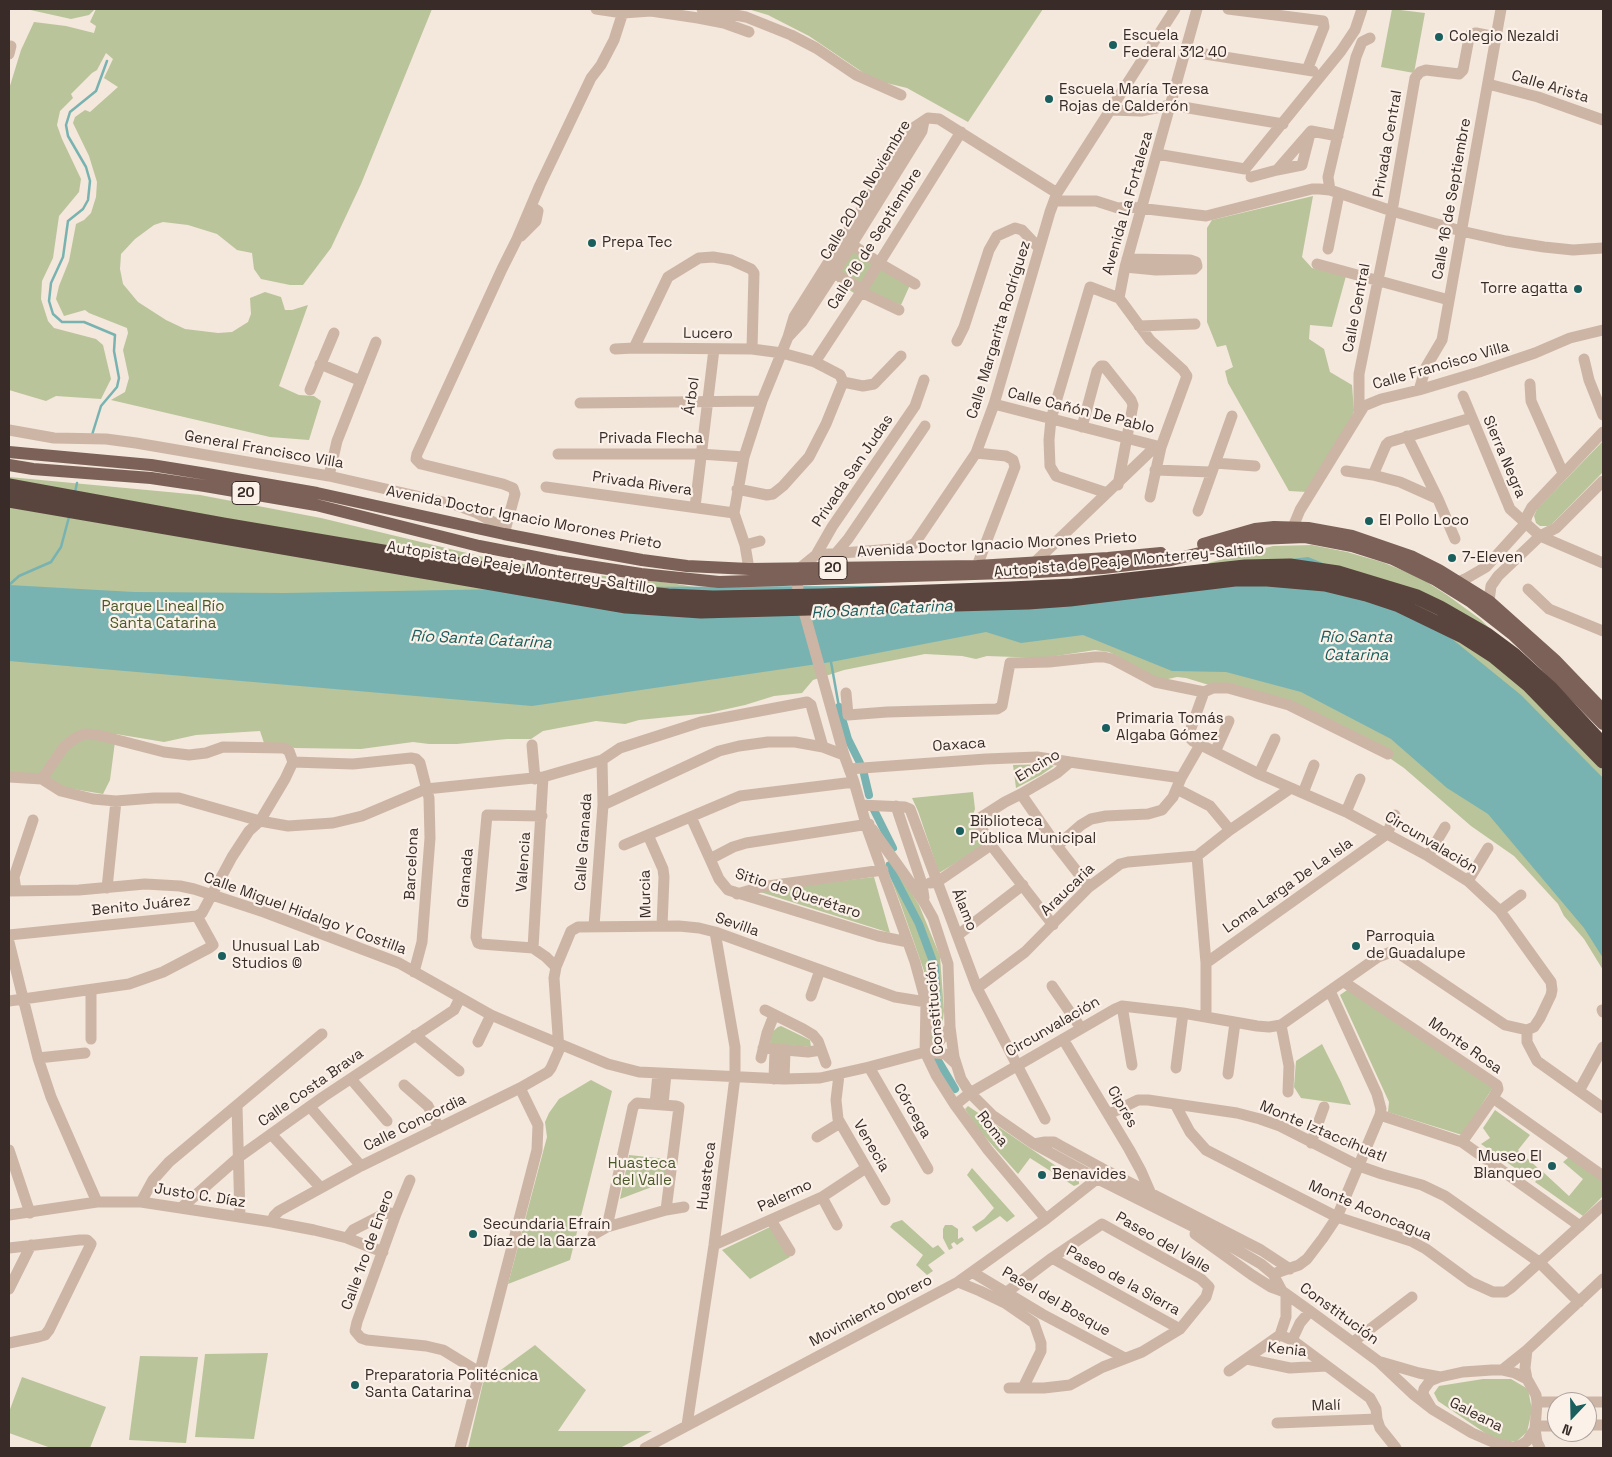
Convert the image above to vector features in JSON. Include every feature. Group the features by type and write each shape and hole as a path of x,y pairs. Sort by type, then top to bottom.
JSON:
{"highway":[{"name":"Autopista de Peaje Monterrey-Saltillo","path":"9,486 232,527 602,590 668,596 713,598 821,596 1073,586 1245,567 1290,566 1338,573 1417,597 1487,635 1514,655 1551,689 1603,745"},
{"name":"Autopista de Peaje Monterrey-Saltillo","path":"9,500 626,606 701,611 1028,602 1070,599 1235,579 1266,579 1325,584 1366,594 1399,605 1462,636 1494,656 1529,685 1603,762"}],"main road":[{"name":"Avenida Doctor Ignacio Morones Prieto","path":"9,452 151,465 207,474 317,493 642,560 711,568 749,569 798,580 977,566 1117,558 1196,546 1255,529 1308,528 1352,536 1392,549 1439,570 1489,601 1555,660 1603,710"},
{"name":"Avenida Doctor Ignacio Morones Prieto","path":"9,466 151,478 205,486 316,505 479,546 641,574 719,582 1038,572 1103,568 1171,560 1257,539 1292,536 1325,540 1399,561 1434,579 1471,602 1512,634 1603,724"},
{"path":"417,531 430,528 442,529 497,540 505,532"}],"street":[{"path":"596,9 725,18 746,17 816,48 856,75 901,95"},
{"path":"702,9 725,18 749,32"},
{"name":"Calle Margarita Rodríguez","path":"816,555 906,548 915,544 976,453 994,404 1039,248 1056,197 1175,9"},
{"name":"Avenida La Fortaleza","path":"1150,497 1159,447 1187,376 1183,370 1150,340 1119,298 1126,263 1197,9"},
{"path":"1228,9 1320,19 1324,22 1324,27 1307,70"},
{"path":"1247,173 1247,167 1325,72 1351,36 1362,9"},
{"name":"Calle 16 de Septiembre","path":"1419,390 1426,367 1442,340 1501,9"},
{"path":"505,532 515,494 513,488 421,464 416,456 517,239 540,185 591,78 601,65 614,40 624,11"},
{"name":"Privada Central","path":"1392,211 1415,78 1420,72 1426,70 1461,74 1464,70 1471,34 1476,33 1496,37"},
{"path":"1328,248 1334,192 1328,176 1356,57 1362,42 1370,38"},
{"path":"1186,51 1325,72"},
{"name":"Calle Arista","path":"1488,84 1538,97 1603,120"},
{"path":"1110,110 1141,111 1171,105 1282,124"},
{"path":"924,121 928,118 939,119 1056,197 1096,201 1118,208 1130,206 1206,216 1312,189 1334,192 1461,231 1544,247 1573,250 1603,248"},
{"name":"Calle 20 De Noviembre","path":"788,337 802,322 834,273 922,131 924,121"},
{"name":"Calle 20 De Noviembre","path":"788,337 794,317 804,301 913,128 924,121"},
{"path":"1157,154 1247,173 1277,170 1310,131 1338,136"},
{"name":"Calle 16 de Septiembre","path":"815,362 862,291 961,132"},
{"name":"Calle Central","path":"1359,412 1359,374 1392,211"},
{"path":"957,341 964,327 989,250 997,236 1015,228 1022,230 1039,248"},
{"path":"851,244 915,284"},
{"path":"634,348 668,277 699,258 713,257 731,260 751,269 754,273 752,349"},
{"path":"1190,260 1196,262 1197,266 1195,269 1156,270 1126,263 1190,260"},
{"path":"1317,264 1448,300"},
{"path":"834,273 862,291 899,310"},
{"path":"1107,493 1058,477 1052,470 1049,440 1050,419 1090,287 1119,298"},
{"path":"1139,326 1195,324"},
{"name":"Calle Francisco Villa","path":"1359,412 1370,403 1419,390 1526,356 1570,338 1603,330"},
{"path":"310,390 334,333"},
{"path":"749,569 745,545 734,513 738,489 744,457 762,400 788,337"},
{"path":"329,476 337,441 376,342"},
{"name":"Lucero","path":"615,349 752,349 782,353 815,362 841,378"},
{"name":"Árbol","path":"695,507 706,402 714,349"},
{"path":"738,489 770,495 783,486 809,457 826,424 841,378 863,386 874,384 901,356"},
{"path":"1584,359 1589,380 1603,415"},
{"path":"320,364 361,381"},
{"path":"1082,427 1097,370 1102,365 1133,402 1134,408 1118,484"},
{"name":"Privada San Judas","path":"816,555 832,527 915,406 924,380"},
{"path":"1530,384 1531,401 1563,473"},
{"name":"Sierra Negra","path":"1462,396 1510,509 1540,536 1603,563"},
{"path":"580,403 762,400"},
{"name":"Calle Cañón De Pablo","path":"994,404 1127,437 1159,447"},
{"path":"1293,527 1300,510 1359,412"},
{"path":"1198,512 1232,416"},
{"path":"1373,475 1389,442 1471,418"},
{"path":"836,552 848,539 925,426"},
{"name":"General Francisco Villa","path":"9,430 54,438 106,439 136,443 329,476 456,505 476,512 505,532"},
{"path":"1458,582 1486,567 1525,524 1532,507 1603,432"},
{"path":"1407,436 1455,539"},
{"path":"1034,563 1107,493 1159,447"},
{"path":"976,453 1006,456 1013,460 1014,470 977,566"},
{"name":"Privada Flecha","path":"558,454 700,454 744,457"},
{"path":"1155,470 1255,466"},
{"path":"1346,471 1400,482 1438,499"},
{"path":"1489,601 1491,586 1498,576 1540,536 1556,528 1603,481"},
{"name":"Privada Rivera","path":"546,487 734,513"},
{"path":"1592,492 1603,497"},
{"path":"745,545 760,541"},
{"path":"798,580 816,555"},
{"path":"1486,567 1498,576"},
{"name":"Constitución","path":"798,580 832,716 860,805 915,962 926,1002 925,1052"},
{"path":"1528,589 1550,609 1603,631"},
{"path":"846,693 848,715 1001,708 1010,663 1050,662 1104,657 1112,659 1155,682 1204,692 1214,688 1228,688 1289,705 1388,754"},
{"path":"1057,846 1081,825 1091,819 1106,816 1148,814 1162,810 1200,745 1193,741 1190,734 1204,692"},
{"path":"9,777 42,779 61,791 93,799 116,801 179,798 260,822 288,826 333,823 362,816 426,788 539,778 602,760 620,748 701,722 807,702 811,705 823,747"},
{"path":"1215,752 1229,721"},
{"path":"42,779 64,747 84,734 98,734 164,752 189,755 206,753 223,747 286,748 293,762"},
{"path":"1259,774 1275,739"},
{"path":"603,805 711,755 739,746 768,742 796,742 823,747 844,754"},
{"name":"Valencia","path":"532,745 539,778 542,816 533,948"},
{"name":"Circunvalación","path":"1200,745 1259,774 1346,812 1428,856 1468,881 1500,911 1552,987 1549,1002 1534,1026 1527,1030"},
{"name":"Oaxaca","path":"849,769 986,758 1036,757 1070,762"},
{"name":"Barcelona","path":"293,762 353,764 412,758 417,760 421,766 429,798 430,838 422,942 414,972"},
{"name":"Calle Granada","path":"594,926 603,805 602,760"},
{"name":"Benito Juárez","path":"9,935 197,916 205,909 232,857 249,831 260,822 293,762"},
{"name":"Encino","path":"991,845 978,822 980,818 1056,773 1070,762 1181,778"},
{"path":"1303,792 1314,765"},
{"path":"1346,812 1360,778"},
{"path":"624,845 746,795 854,782"},
{"path":"1206,1017 1206,962 1197,856 1230,830 1291,788"},
{"path":"1176,789 1210,806 1230,830"},
{"path":"1020,794 1089,887"},
{"path":"107,888 116,801"},
{"path":"860,805 896,806 918,886 936,882 991,845 1053,925"},
{"name":"Álamo","path":"896,806 908,807 910,809 977,988 1045,1119"},
{"name":"Granada","path":"533,948 478,943 476,937 487,815 542,816"},
{"path":"1387,834 1395,815"},
{"name":"Sitio de Querétaro","path":"691,817 725,888 737,894 878,936 908,942"},
{"path":"12,891 14,877 33,820"},
{"path":"710,859 733,847 746,843 867,823"},
{"name":"Constitución","path":"867,823 893,859 918,886 924,902 934,918 948,964 950,1027 956,1064 961,1079 970,1094 992,1115 1034,1144 1102,1175 1173,1218 1252,1275 1284,1293 1310,1311 1378,1361"},
{"path":"1428,856 1446,827"},
{"name":"Loma Larga De La Isla","path":"1206,962 1387,834"},
{"name":"Murcia","path":"648,835 663,869 662,926"},
{"path":"1468,881 1488,848"},
{"name":"Araucaria","path":"977,988 1025,952 1089,887 1116,867 1128,862 1197,856"},
{"path":"737,894 760,887 882,866 884,858 893,859"},
{"name":"Calle Miguel Hidalgo Y Costilla","path":"12,891 107,888 145,884 180,886 213,895 399,963 491,1014 623,1069 662,1074 802,1080 839,1074 925,1052"},
{"path":"958,935 1023,885"},
{"path":"1500,911 1520,895"},
{"path":"9,1001 91,990 139,981 163,972 213,945 197,916"},
{"name":"Sevilla","path":"556,967 573,928 594,926 699,928 895,997 926,1002"},
{"name":"Huasteca","path":"687,1424 714,1245 735,1077 736,1047 714,932"},
{"path":"9,942 38,1058 51,1098 97,1202"},
{"path":"533,948 556,967 554,978 559,1043"},
{"path":"1288,1092 1289,1066 1281,1026 1378,957 1391,952 1401,956 1505,1025 1527,1030 1527,1042 1537,1061 1603,1108"},
{"path":"948,964 966,958"},
{"path":"811,996 820,970"},
{"name":"Monte Rosa","path":"1344,982 1494,1082 1498,1089 1493,1098 1603,1176"},
{"path":"1052,986 1081,1028"},
{"path":"91,990 92,1039"},
{"path":"1273,1274 1299,1265 1307,1259 1338,1216 1380,1115 1381,1109 1377,1094 1330,991"},
{"name":"Calle Costa Brava","path":"181,1208 239,1157 351,1078 454,1010 460,998"},
{"path":"1122,1006 1132,1065"},
{"name":"Circunvalación","path":"955,1105 1063,1038 1107,1012 1122,1006 1183,1013 1235,1023 1269,1027 1281,1026"},
{"path":"779,1079 771,1052 769,1012 809,1032 816,1038 826,1063"},
{"path":"1176,1068 1183,1013"},
{"path":"478,1042 491,1014"},
{"path":"1228,1074 1235,1023"},
{"path":"925,1052 938,1043 950,1027"},
{"path":"141,1202 160,1171 322,1034"},
{"path":"415,1035 459,1071"},
{"name":"Ciprés","path":"1063,1038 1109,1114 1151,1194"},
{"name":"Calle Concordia","path":"272,1222 279,1210 361,1166 520,1088 548,1072 556,1058 559,1043"},
{"path":"1579,1091 1603,1047"},
{"path":"771,1052 822,1050"},
{"path":"925,1052 945,1054 956,1064"},
{"name":"Roma","path":"925,1052 943,1087 955,1105 988,1150 1046,1219"},
{"path":"38,1058 84,1053"},
{"name":"Córcega","path":"869,1067 928,1169"},
{"path":"659,1104 662,1074"},
{"name":"Venecia","path":"839,1074 836,1100 840,1123 886,1200"},
{"path":"351,1078 387,1121"},
{"path":"404,1086 428,1106 439,1128"},
{"path":"460,1448 538,1142 538,1125 520,1088"},
{"path":"1462,1142 1493,1098"},
{"name":"Monte Iztaccíhuatl","path":"1109,1114 1138,1100 1237,1113 1280,1126 1359,1166 1422,1185 1445,1196 1539,1262 1579,1302"},
{"path":"607,1228 634,1105 640,1103 676,1106 679,1109 666,1210"},
{"name":"Monte Aconcagua","path":"1175,1104 1190,1132 1206,1150 1338,1216 1411,1241 1426,1249 1471,1282 1493,1292 1505,1292 1512,1288 1603,1205"},
{"path":"237,1106 240,1217"},
{"path":"310,1107 361,1166"},
{"path":"1311,1143 1324,1107"},
{"path":"1380,1115 1462,1142 1580,1226"},
{"path":"817,1137 840,1123"},
{"path":"271,1134 321,1188"},
{"path":"9,1150 11,1163 30,1212"},
{"name":"Palermo","path":"714,1245 822,1197 866,1168"},
{"path":"1102,1175 1151,1194 1261,1250 1290,1268"},
{"name":"Movimiento Obrero","path":"645,1448 687,1424 958,1282 1046,1219 1102,1175"},
{"name":"Calle 1ro de Enero","path":"410,1180 396,1214 355,1331 361,1338 367,1340 426,1346 443,1350 479,1372"},
{"path":"822,1197 837,1225"},
{"name":"Justo C. Díaz","path":"9,1215 97,1202 141,1202 272,1222 347,1238 383,1252"},
{"path":"593,1235 607,1228 666,1210 684,1207"},
{"path":"347,1238 353,1230 384,1214 396,1214"},
{"name":"Constitución","path":"1173,1218 1220,1240 1261,1264 1273,1274 1284,1293"},
{"path":"771,1220 790,1250"},
{"name":"Paseo del Valle","path":"1052,1258 1102,1224 1201,1279 1209,1287 1202,1304 1180,1329"},
{"path":"9,1248 80,1240 87,1240 92,1244 49,1330 44,1335 38,1337 9,1343"},
{"path":"9,1289 31,1245"},
{"path":"1006,1298 1052,1258"},
{"name":"Paseo de la Sierra","path":"1052,1258 1180,1329"},
{"name":"Pasel del Bosque","path":"972,1272 1006,1298 1042,1314 1125,1358"},
{"path":"1502,1370 1527,1350 1603,1279"},
{"path":"958,1282 1006,1298 1034,1323 1041,1343 1041,1351 1023,1388"},
{"path":"1230,1371 1280,1335 1286,1317 1284,1293"},
{"path":"1353,1342 1412,1297"},
{"path":"1292,1340 1300,1323 1310,1311"},
{"path":"1034,1323 1042,1314"},
{"path":"1286,1317 1300,1323"},
{"path":"1009,1388 1044,1388 1070,1385 1103,1367 1142,1352 1180,1329"},
{"path":"1280,1335 1292,1340 1370,1398 1374,1403 1377,1419 1384,1434 1396,1448"},
{"path":"1527,1350 1524,1368 1527,1380 1536,1395 1535,1427 1537,1442 1540,1448"},
{"name":"Kenia","path":"1247,1359 1290,1368 1326,1366"},
{"path":"1378,1361 1440,1377"},
{"path":"1378,1361 1432,1409"},
{"name":"Galeana","path":"1527,1380 1515,1373 1502,1370 1463,1372 1430,1381 1423,1394 1432,1409 1472,1434 1495,1443 1514,1448 1527,1442 1535,1427"},
{"path":"1537,1402 1547,1402"},
{"name":"Malí","path":"1277,1423 1377,1419"},
{"path":"1535,1427 1547,1426"}],"green space":[{"path":"26,9 95,9 89,15 71,19"},
{"path":"96,9 432,9 361,184 331,248 303,285 290,285 261,279 254,269 252,253 237,250 217,234 188,225 163,222 154,225 135,239 121,254 120,269 123,284 138,302 166,320 185,329 218,333 232,332 248,322 251,314 250,298 265,292 281,297 285,310 308,305 279,386 299,395 314,396 321,401 309,440 270,437 111,400 125,392 129,378 123,350 128,333 127,328 85,310 64,316 56,299 59,286 69,261 76,224 84,220 91,213 96,197 97,182 89,156 73,123 75,117 85,110 90,112 118,87 104,78 113,59 106,53 97,70 71,94 73,98 60,111 57,125 81,179 79,192 59,216 53,258 42,281 41,299 48,321 54,328 96,339 103,345 111,379 101,399 56,396 46,401 9,390 9,89 21,50 34,22 66,26 94,33 96,26 90,22"},
{"path":"748,9 1043,9 968,122 907,88 874,80 809,36 768,15"},
{"path":"1392,9 1425,13 1414,73 1381,67"},
{"path":"1313,196 1302,257 1312,268 1346,276 1332,327 1310,325 1309,339 1324,349 1330,372 1352,385 1354,411 1347,428 1307,492 1289,491 1228,383 1225,371 1233,367 1226,345 1217,347 1207,322 1207,228 1212,220"},
{"path":"852,246 876,262 857,295 837,282 839,278 835,276"},
{"path":"880,268 910,285 901,305 866,290"},
{"path":"1603,441 1603,472 1552,524 1540,526 1536,523 1534,516 1537,509"},
{"name":"Parque Lineal Río Santa Catarina","path":"9,477 200,495 321,518 496,560 705,589 978,587 1084,582 1197,566 1273,546 1312,545 1382,562 1419,577 1480,619 1603,738 1603,970 1584,939 1564,916 1558,904 1514,856 1471,826 1404,768 1388,757 1331,722 1186,678 1177,677 1159,681 1109,652 1095,650 1043,658 987,656 976,659 962,656 925,654 844,670 813,680 802,693 774,696 709,713 639,720 625,724 596,721 543,731 531,739 507,739 457,744 413,742 361,749 295,748 264,743 260,731 196,735 164,742 116,734 110,780 103,794 67,788 9,774"},
{"path":"1049,764 1054,766 1016,788 1013,765"},
{"path":"973,792 975,809 971,821 986,845 939,873 912,798"},
{"path":"886,862 893,864 919,905 940,956 944,1011 942,1028 935,1041 928,1042 924,971"},
{"path":"874,877 890,933 757,891"},
{"path":"1350,988 1494,1086 1462,1135 1388,1112 1389,1102 1340,995"},
{"path":"781,1026 810,1040 811,1047 770,1044 771,1033"},
{"path":"1322,1044 1351,1105 1301,1098 1294,1087 1296,1061"},
{"path":"591,1080 612,1091 570,1260 508,1284 547,1137 545,1122 559,1099"},
{"path":"968,1106 1059,1168 1079,1179 1079,1184 1074,1186 1030,1158 1018,1174 977,1128 965,1109"},
{"path":"1495,1110 1530,1135 1518,1150 1539,1169 1532,1180 1481,1144 1490,1138 1483,1128"},
{"name":"Huasteca del Valle","path":"629,1155 667,1159 665,1182 620,1199"},
{"path":"1569,1157 1603,1181 1603,1196 1583,1216 1535,1182 1543,1172 1569,1196 1583,1179 1563,1162"},
{"path":"972,1168 1015,1216 1007,1222 1000,1216 976,1232 972,1227 984,1219 994,1208 967,1175"},
{"path":"902,1220 933,1248 938,1245 945,1253 928,1265 933,1271 927,1275 916,1265 923,1255 890,1227 893,1223"},
{"path":"945,1225 952,1225 958,1229 958,1239 962,1237 964,1240 957,1245 954,1242 951,1244 953,1248 949,1250 943,1238"},
{"path":"770,1227 790,1257 750,1279 722,1250"},
{"path":"535,1345 586,1390 558,1431 652,1431 620,1448 468,1448 483,1383"},
{"path":"268,1353 254,1439 195,1437 205,1354"},
{"path":"140,1356 198,1357 186,1443 129,1440"},
{"path":"22,1377 106,1407 90,1448 51,1448 9,1433 9,1412"},
{"path":"1483,1379 1511,1379 1528,1389 1532,1410 1527,1432 1517,1441 1503,1441 1488,1435 1438,1401 1434,1393 1439,1386"}],"water":[{"name":"Río Santa Catarina","path":"1308,557 1393,591 1521,695 1603,778 1603,958 1584,928 1488,814 1447,788 1391,739 1301,692 1226,672 1172,671 1083,635 1021,643 986,632 831,662 532,706 9,661 9,585 134,592 285,593 615,587 1071,585"}],"waterway":[{"path":"92,435 101,406 117,387 119,378 114,351 115,335 84,322 62,322 53,314 49,301 51,283 63,257 68,221 83,209 88,200 90,181 86,167 68,136 66,125 70,112 96,91 107,61"},
{"path":"75,492 77,483"},
{"path":"9,585 19,576 51,562 61,547 69,517"},
{"path":"831,662 839,707"},
{"path":"839,707 842,715"},
{"path":"842,718 848,739 860,763"},
{"path":"864,774 869,795"},
{"path":"874,810 893,848"},
{"path":"890,865 919,924 935,967 937,1002 935,1017"},
{"path":"936,1057 955,1089"}],"place":[{"name":"Colegio Nezaldi","path":"1439,37"},
{"name":"Escuela Federal 312 40","path":"1113,45"},
{"name":"Escuela María Teresa Rojas de Calderón","path":"1049,99"},
{"name":"Prepa Tec","path":"592,243"},
{"name":"Torre agatta","path":"1578,289"},
{"name":"El Pollo Loco","path":"1369,521"},
{"name":"7-Eleven","path":"1452,558"},
{"name":"Primaria Tomás Algaba Gómez","path":"1106,728"},
{"name":"Biblioteca Pública Municipal","path":"960,831"},
{"name":"Parroquia de Guadalupe","path":"1356,946"},
{"name":"Unusual Lab Studios ©","path":"222,956"},
{"name":"Museo El Blanqueo","path":"1552,1166"},
{"name":"Benavides","path":"1042,1175"},
{"name":"Secundaria Efraín Díaz de la Garza","path":"473,1234"},
{"name":"Preparatoria Politécnica Santa Catarina","path":"355,1385"}]}
